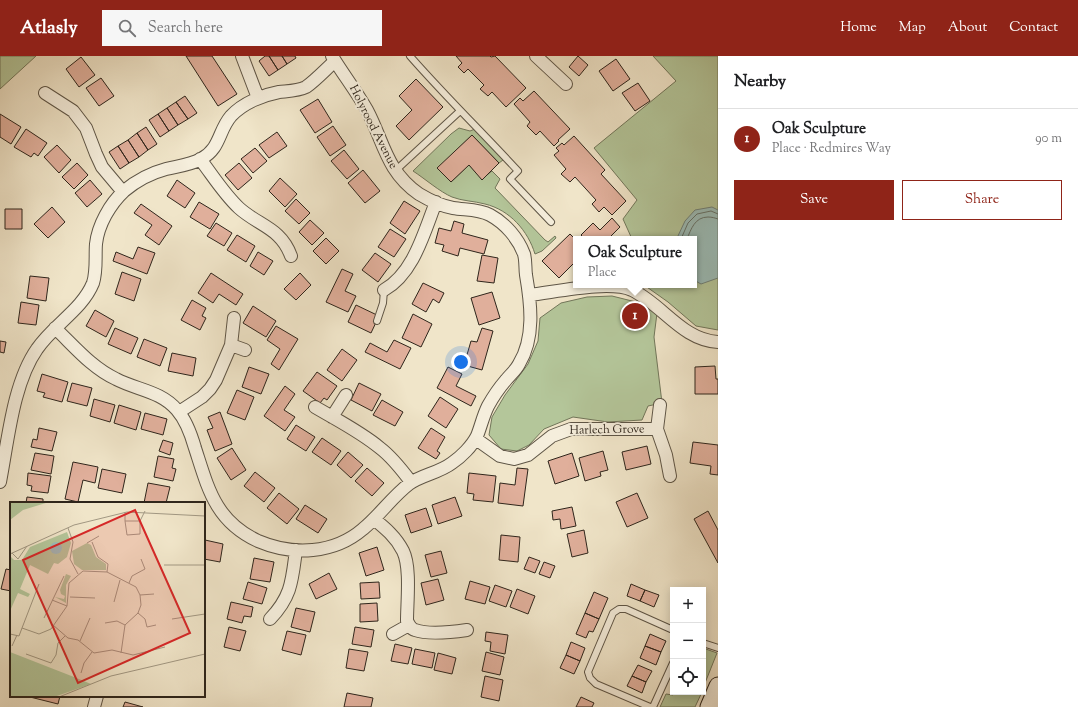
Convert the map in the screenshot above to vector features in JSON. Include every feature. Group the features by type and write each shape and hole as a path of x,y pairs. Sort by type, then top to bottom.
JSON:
{"street":[{"path":"242,56 258,98"},
{"path":"536,56 566,84"},
{"path":"0,482 20,385 37,349 55,328 87,296 94,281 96,243 101,224 113,202 137,181 166,169 200,160 211,152 231,116 242,107 258,98 274,93 306,87 333,58"},
{"name":"Holyrood Avenue","path":"333,58 367,110 385,153 395,172 420,195 451,208 472,210 489,214 507,228 518,241 525,257 530,324 525,352 519,365 504,382 486,408 476,439"},
{"path":"45,93 73,111 86,128 102,167 123,192"},
{"path":"200,160 228,197 240,209 264,224 279,236 287,245 291,256"},
{"path":"384,290 398,279 409,265 420,244 436,202"},
{"path":"529,295 581,288"},
{"path":"624,288 632,290 659,308 677,325 695,335 718,342"},
{"path":"180,412 202,397 216,380 231,345 234,318"},
{"path":"55,328 100,370 116,380 158,395 169,401 180,412 188,427 208,502 243,532 259,541 276,547 296,550 313,550 328,548 341,543 362,531 411,482 434,473 451,464 476,439"},
{"path":"231,345 245,350"},
{"path":"332,417 346,395"},
{"name":"Harlech Grove","path":"660,405 657,429 666,455 670,476"},
{"path":"315,407 365,436 381,448 411,482"},
{"name":"Harlech Grove","path":"476,439 500,456 514,459 528,455 552,436 571,428 657,429"},
{"path":"374,519 394,536 404,552 407,566 408,624 416,630 434,633 467,630"},
{"path":"270,619 280,609 287,597 291,585 296,550"},
{"path":"393,634 408,624"},
{"path":"709,707 718,686"},
{"path":"94,707 97,697"}],"lane":[{"path":"410,56 460,111 485,135 518,171 510,179 551,222"},
{"path":"395,172 460,111"},
{"path":"377,321 383,303 384,290"},
{"path":"650,707 596,684 590,678 588,672 613,614 619,609 626,610 670,629"},
{"path":"706,643 718,648"},
{"path":"653,707 670,670"}],"green space":[{"path":"0,56 36,56 0,89"},
{"path":"653,56 718,56 718,330 696,326 668,302 648,288 697,288 697,236 631,236 623,219 637,200 594,148 676,81"},
{"path":"459,128 470,131 475,129 503,160 499,163 472,135 438,168 451,182 469,165 482,179 492,171 500,179 495,188 545,240 548,242 555,236 556,238 542,251 535,254 528,237 523,230 510,216 502,211 485,204 447,195 413,171"},
{"path":"612,296 636,302 657,313 654,337 662,403 648,406 642,420 608,422 573,417 544,429 529,445 517,451 501,449 489,435 492,417 505,395 528,364 538,341 540,318 561,303 587,297"},
{"path":"706,649 717,653 706,680"},
{"path":"666,694 701,695 695,707 660,707"}],"water":[{"path":"712,207 718,210 718,278 701,284 697,282 697,236 678,236 685,221 695,210"}],"building":[{"path":"186,56 212,56 237,94 218,106"},
{"path":"265,56 269,56 278,70 269,76 259,61"},
{"path":"269,56 282,56 287,64 278,70"},
{"path":"282,56 295,56 296,58 287,64"},
{"path":"456,56 495,56 526,88 506,107 492,92 488,96 480,89 484,85 468,69 464,73 458,67 462,63"},
{"path":"578,56 588,65 579,76 569,67"},
{"path":"81,57 95,75 79,87 66,69"},
{"path":"616,59 630,79 613,91 599,71"},
{"path":"101,78 114,96 99,106 86,88"},
{"path":"416,79 443,107 409,140 396,126 412,110 399,96"},
{"path":"638,83 650,101 635,111 622,93"},
{"path":"534,91 570,129 554,146 540,131 536,135 527,126 530,122 514,104 520,98 523,101"},
{"path":"185,96 197,113 188,119 176,102"},
{"path":"318,99 332,122 315,133 300,110"},
{"path":"176,102 188,119 178,125 167,108"},
{"path":"167,108 178,125 169,131 158,114"},
{"path":"0,114 21,127 11,144 0,137"},
{"path":"158,114 169,131 160,137 149,120"},
{"path":"333,126 346,145 330,156 317,137"},
{"path":"146,127 157,144 148,150 137,133"},
{"path":"26,129 47,143 38,156 34,153 31,157 14,147"},
{"path":"277,132 287,146 269,158 259,145"},
{"path":"137,133 148,150 139,157 128,140"},
{"path":"472,135 499,163 482,180 469,165 451,182 437,168"},
{"path":"574,136 605,170 601,174 626,201 612,215 604,207 599,212 592,204 596,200 575,177 570,182 561,174 566,169 554,155 559,151 556,148 562,143 564,145"},
{"path":"128,140 139,157 129,163 118,146"},
{"path":"57,145 71,160 59,173 44,157"},
{"path":"118,146 129,163 120,169 109,152"},
{"path":"255,148 267,161 253,173 241,159"},
{"path":"344,150 359,169 347,179 331,161"},
{"path":"77,163 88,175 74,189 62,177"},
{"path":"239,163 252,178 238,190 225,175"},
{"path":"363,170 380,191 365,203 348,183"},
{"path":"280,178 297,194 285,207 269,191"},
{"path":"90,180 102,194 87,207 75,193"},
{"path":"177,180 195,193 185,208 167,196"},
{"path":"296,199 310,213 299,224 285,211"},
{"path":"404,201 420,211 405,234 390,223"},
{"path":"199,202 219,214 210,229 190,217"},
{"path":"141,204 172,226 159,245 145,235 152,225 134,213"},
{"path":"52,207 65,222 48,238 34,224"},
{"path":"5,209 22,209 22,229 5,229"},
{"path":"612,218 620,227 611,236 581,235 593,223 600,230"},
{"path":"310,220 324,233 312,245 299,232"},
{"path":"454,221 464,224 462,233 488,240 484,254 460,248 458,256 442,251 444,245 435,243 439,228 451,231"},
{"path":"216,223 232,233 224,246 207,236"},
{"path":"390,229 406,239 394,257 378,247"},
{"path":"570,234 573,237 573,264 559,278 542,261"},
{"path":"237,235 255,246 246,262 227,250"},
{"path":"326,238 339,251 326,264 313,251"},
{"path":"138,247 155,253 147,274 113,261 116,252 133,259"},
{"path":"258,252 273,261 264,275 250,266"},
{"path":"375,253 391,264 378,282 362,270"},
{"path":"482,255 498,258 494,283 477,281"},
{"path":"342,269 353,274 345,291 356,296 348,312 326,302"},
{"path":"122,272 141,279 134,301 115,294"},
{"path":"211,273 243,294 236,305 219,294 213,303 198,293"},
{"path":"300,273 311,285 296,300 284,289"},
{"path":"30,276 49,278 46,301 27,298"},
{"path":"423,283 444,293 439,303 433,299 426,312 412,304"},
{"path":"492,292 500,318 479,325 471,298"},
{"path":"192,300 206,308 202,316 206,318 200,330 181,320"},
{"path":"21,302 39,305 36,325 18,323"},
{"path":"356,305 379,316 371,333 348,322"},
{"path":"253,306 276,321 266,337 243,323"},
{"path":"95,310 114,321 106,337 86,326"},
{"path":"413,314 432,324 421,347 402,338"},
{"path":"276,326 298,339 279,370 271,364 280,349 267,340"},
{"path":"115,328 138,338 131,354 108,344"},
{"path":"482,328 493,331 482,370 464,365 471,341 477,342"},
{"path":"144,339 167,348 160,366 137,357"},
{"path":"394,340 411,348 400,369 365,352 370,343 387,352"},
{"path":"0,341 6,342 4,353 0,352"},
{"path":"342,349 357,360 342,381 327,370"},
{"path":"172,353 196,358 193,376 168,371"},
{"path":"715,366 716,379 718,379 718,394 695,394 695,367"},
{"path":"249,367 269,374 261,394 242,387"},
{"path":"448,367 462,374 456,386 476,396 471,406 437,388"},
{"path":"317,372 337,386 327,400 324,398 320,403 303,391"},
{"path":"42,374 68,382 62,402 43,397 45,393 37,391"},
{"path":"72,383 92,388 87,406 67,401"},
{"path":"359,383 381,394 372,411 351,400"},
{"path":"285,386 295,394 284,410 295,417 285,431 264,416"},
{"path":"237,390 254,397 245,420 227,413"},
{"path":"440,397 458,409 446,428 428,416"},
{"path":"94,399 115,405 110,422 90,416"},
{"path":"382,400 403,412 395,426 373,415"},
{"path":"119,405 141,412 136,430 114,423"},
{"path":"220,412 232,444 215,451 207,430 213,428 208,417"},
{"path":"145,413 167,419 163,435 141,429"},
{"path":"296,425 315,437 306,451 287,439"},
{"path":"39,428 57,432 52,451 31,447 33,439 37,440"},
{"path":"431,428 445,437 437,451 440,453 436,459 418,448"},
{"path":"322,438 341,451 331,465 312,452"},
{"path":"163,440 173,443 170,455 159,451"},
{"path":"693,442 718,445 718,475 710,474 711,466 690,463"},
{"path":"647,446 651,464 626,470 622,452"},
{"path":"232,448 246,470 231,480 217,458"},
{"path":"603,451 608,470 600,472 601,476 585,481 579,458"},
{"path":"348,452 363,465 351,478 337,465"},
{"path":"35,453 54,456 51,474 31,470"},
{"path":"572,453 579,476 555,484 548,461"},
{"path":"158,456 174,459 172,468 176,469 173,481 154,477"},
{"path":"73,462 98,467 95,483 83,480 78,502 65,499"},
{"path":"367,468 384,483 372,496 355,481"},
{"path":"517,468 528,469 523,506 498,503 500,483 515,485"},
{"path":"102,469 126,474 122,493 98,488"},
{"path":"255,472 275,488 264,502 244,486"},
{"path":"28,473 51,476 48,493 31,491 32,486 27,485"},
{"path":"469,473 496,476 493,502 473,500 474,494 467,493"},
{"path":"148,483 170,487 166,502 144,502"},
{"path":"279,493 299,509 287,524 267,508"},
{"path":"637,493 648,518 627,527 616,502"},
{"path":"27,497 43,499 43,502 26,502"},
{"path":"455,497 462,516 438,524 432,505"},
{"path":"305,505 327,519 318,533 296,519"},
{"path":"572,507 576,526 561,529 560,519 553,520 552,511"},
{"path":"426,508 432,526 411,533 405,515"},
{"path":"708,511 718,530 718,563 694,519"},
{"path":"584,530 588,553 572,557 567,534"},
{"path":"501,535 520,537 518,562 499,560"},
{"path":"205,540 223,544 220,562 205,559"},
{"path":"377,547 384,570 366,576 359,553"},
{"path":"441,551 447,573 431,577 425,555"},
{"path":"529,557 540,561 535,573 524,569"},
{"path":"254,558 274,562 270,582 250,579"},
{"path":"544,562 555,566 550,578 539,574"},
{"path":"6,569 10,570 10,591 1,589"},
{"path":"329,573 337,589 316,599 309,584"},
{"path":"438,579 444,600 426,605 421,583"},
{"path":"470,581 490,587 485,604 465,599"},
{"path":"248,582 267,588 262,604 243,599"},
{"path":"379,582 380,598 361,599 360,583"},
{"path":"631,584 645,590 640,601 627,596"},
{"path":"495,585 512,591 506,607 489,601"},
{"path":"517,589 535,596 528,614 510,607"},
{"path":"645,590 659,595 654,607 640,601"},
{"path":"594,592 608,598 599,619 585,613"},
{"path":"231,602 253,607 251,617 244,616 242,623 227,619"},
{"path":"377,603 378,621 360,622 360,604"},
{"path":"296,608 315,612 310,632 291,627"},
{"path":"585,613 599,619 593,632 589,631 586,638 576,634"},
{"path":"229,627 246,631 240,651 224,647"},
{"path":"355,627 374,630 371,647 352,644"},
{"path":"287,631 306,635 301,655 282,650"},
{"path":"486,632 508,635 505,654 490,651 491,642 485,641"},
{"path":"650,634 666,641 661,652 645,646"},
{"path":"571,642 585,648 580,661 566,655"},
{"path":"395,644 412,648 408,664 391,661"},
{"path":"645,646 661,652 656,665 640,658"},
{"path":"349,649 368,652 364,671 346,668"},
{"path":"415,649 435,653 432,668 412,664"},
{"path":"486,652 504,657 500,675 482,671"},
{"path":"438,653 456,658 452,674 434,670"},
{"path":"566,655 580,661 574,674 560,668"},
{"path":"638,665 652,671 646,682 632,676"},
{"path":"485,676 503,680 499,701 481,697"},
{"path":"632,676 646,682 642,693 627,686"},
{"path":"347,693 373,698 371,707 344,707"},
{"path":"30,697 60,697 58,704"},
{"path":"581,697 594,703 592,707 576,707"},
{"path":"125,702 143,707 123,707"}],"place":[{"name":"Oak Sculpture","path":"635,316"}]}
